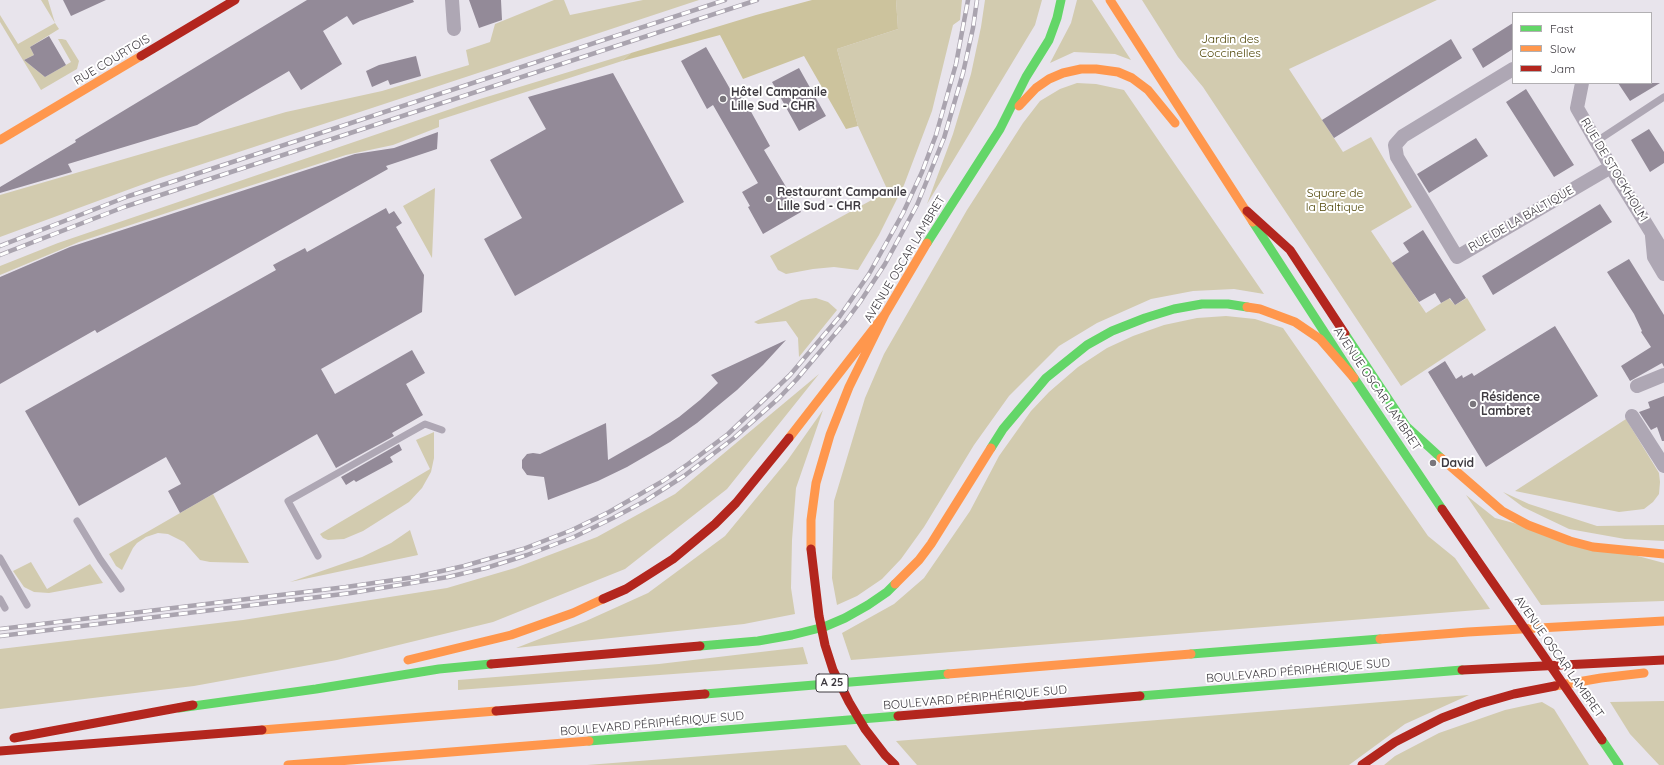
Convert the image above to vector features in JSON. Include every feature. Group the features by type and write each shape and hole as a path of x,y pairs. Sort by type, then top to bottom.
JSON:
{"main road":[{"name":"RUE COURTOIS","path":"0,140 235,0"},
{"name":"AVENUE OSCAR LAMBRET","path":"895,765 861,722 849,702 833,670 825,645 819,616 811,549 811,520 816,483 830,435 849,386 885,314 909,272 1000,129 1026,77 1048,40 1057,18 1060,0"},
{"name":"AVENUE OSCAR LAMBRET","path":"1110,0 1354,378 1618,765"},
{"name":"AVENUE OSCAR LAMBRET","path":"1000,129 1036,88 1049,78 1081,69 1096,69 1118,72 1132,78 1148,90 1176,124 1205,148"},
{"path":"1247,211 1290,250 1406,426 1502,511 1528,525 1570,540 1593,546 1664,554"},
{"path":"179,708 316,689 439,669 758,641 824,627 845,618 881,596 903,577 919,560 1003,429 1046,378 1087,345 1112,331 1145,318 1174,309 1202,304 1228,304 1260,309 1282,316 1295,322 1320,340 1354,378"},
{"path":"402,662 511,635 574,613 626,589 673,559 710,528 736,503 789,438 885,314"},
{"name":"A 25","path":"0,751 1468,632 1664,621"},
{"name":"BOULEVARD PÉRIPHÉRIQUE SUD","path":"288,765 1468,670 1664,660"},
{"path":"1362,765 1395,742 1419,729 1442,718 1479,704 1514,694 1543,688 1600,678 1651,673"},
{"path":"7,739 179,708 316,680"}],"street":[{"path":"452,0 454,29"},
{"name":"RUE DE LA BALTIQUE","path":"1512,70 1403,136 1396,145 1397,157 1457,257 1610,167"},
{"name":"RUE DE STOCKHOLM","path":"1582,84 1577,108 1597,141 1610,167 1664,253"},
{"path":"1652,234 1654,257 1664,274"},
{"path":"1637,386 1664,375"},
{"path":"1632,416 1664,466"}],"lane":[{"path":"1597,141 1664,97"},
{"path":"318,556 288,500 425,424 442,430"},
{"path":"77,521 100,559 121,589"},
{"path":"0,558 27,605"},
{"path":"0,599 5,608"}],"green space":[{"path":"41,0 48,0 55,23"},
{"path":"554,0 564,0 570,15 643,0 699,0 160,178 0,237 0,195 286,112 382,91 469,65 466,50 490,42 495,24"},
{"path":"896,0 962,0 960,20 953,25 932,111 904,185 879,235 858,270 834,267 786,274 778,270 770,256 888,191 858,126 837,49 898,29"},
{"path":"985,0 1042,0 1035,25 927,204 953,134 971,74"},
{"path":"1077,0 1092,0 1131,60 1115,54 1074,52 1050,63 1071,23"},
{"name":"Square de la Baltique","path":"1142,0 1437,0 1289,69 1343,152 1371,137 1412,207 1371,231 1426,313 1449,298 1455,305 1467,298 1486,330 1401,386 1203,87 1178,57"},
{"path":"0,15 18,44 55,23 59,29 30,47 34,55 24,60 45,77 71,62 58,39 62,39 66,40 79,61 77,69 41,90 0,22"},
{"path":"631,53 622,61 439,120 439,127 393,145 346,155 212,198 79,242 0,275 0,266 58,243 480,99"},
{"path":"1077,83 1096,84 1124,90 1264,294 1234,289 1193,291 1151,299 1097,323 1059,346 1009,396 974,445 924,527 901,559 882,579 857,596 837,605 832,578 834,501 865,398 884,354 967,210 1023,123 1040,101 1060,89"},
{"path":"435,188 432,258 403,206"},
{"path":"816,298 828,302 837,310 799,357 798,338 786,321 758,324 754,322 801,300"},
{"path":"1226,316 1255,319 1283,328 1428,536 1455,558 1490,609 851,660 842,633 894,604 924,578 970,511 999,456 1031,411 1049,392 1078,367 1107,348 1133,336 1164,325 1197,318"},
{"path":"819,374 727,489 625,569 493,622 337,660 194,686 0,709 0,649 243,620 447,588 515,568 597,537 675,494"},
{"path":"823,410 796,488 792,540 791,588 795,614 744,624 516,648 586,621 648,593 725,536 787,461"},
{"path":"1626,419 1659,473 1659,494 1653,502 1644,509 1619,512 1515,491"},
{"path":"434,432 434,458 431,472 422,488 409,502 363,531 344,539 328,540 323,538 320,534 430,469 416,440"},
{"path":"1503,492 1529,504 1597,526 1664,525 1664,541 1625,539 1569,529 1523,507"},
{"path":"213,494 249,563 210,562 200,560 184,542 168,534 158,533 146,537 137,543 122,570 116,566 109,554"},
{"path":"1466,495 1495,518 1664,563 1664,601 1541,605"},
{"path":"410,530 418,555 290,582 362,557 391,543"},
{"path":"31,562 47,589 90,564 103,583 49,593 34,592 24,587 13,571"},
{"path":"803,647 808,664 458,690 458,680 659,664"},
{"path":"1469,695 1405,724 1349,765 917,765 896,741"},
{"path":"1664,701 1664,765 1659,765 1630,734 1610,702"},
{"path":"1542,702 1554,709 1589,765 1384,765 1395,756 1439,733 1505,710"},
{"path":"846,745 861,765 587,765"}],"shaded area":[{"path":"812,0 896,0 898,29 837,49 858,126 846,129 804,56 743,79 720,35 622,61 631,53 756,15"}],"building":[{"path":"63,0 106,0 71,16"},
{"path":"307,0 413,0 414,2 360,21 353,25 347,16 323,31 342,64 301,90 289,71 197,125 68,164 72,172 0,193 0,187"},
{"path":"469,0 501,0 502,20 479,28"},
{"path":"1512,24 1512,50 1483,68 1472,49"},
{"path":"49,36 66,65 45,77 24,60 34,55 30,47"},
{"path":"1451,39 1462,58 1334,138 1322,120"},
{"path":"706,47 733,94 739,90 770,146 764,150 801,212 763,234 748,207 750,206 742,192 758,183 713,105 707,109 681,61"},
{"path":"416,56 421,76 390,85 388,80 372,87 366,71 379,65"},
{"name":"Hôtel Campanile Lille Sud - CHR","path":"799,68 826,116 799,131 772,82"},
{"path":"613,73 684,202 515,296 484,239 522,218 490,160 546,129 528,97"},
{"path":"1660,83 1630,101 1619,84"},
{"path":"1526,89 1574,165 1554,177 1506,102"},
{"path":"1649,129 1664,152 1664,163 1650,172 1631,140"},
{"path":"438,132 437,149 386,166 388,169 97,333 95,330 0,384 0,277 70,247 355,154 394,148"},
{"path":"1476,138 1488,156 1429,193 1417,174"},
{"path":"1600,204 1612,222 1493,295 1482,276"},
{"path":"386,208 389,214 394,211 402,223 396,227 424,275 422,312 321,369 335,394 412,350 425,373 406,384 423,415 392,433 394,436 336,468 317,434 180,513 168,491 181,484 166,457 79,506 25,411 276,270 273,265 305,248 307,252"},
{"path":"1423,230 1466,298 1455,305 1450,298 1441,303 1435,293 1419,302 1392,263 1409,252 1403,243"},
{"path":"1629,259 1664,315 1664,367 1662,363 1630,381 1621,366 1651,347 1641,332 1642,331 1634,314 1607,272"},
{"path":"1555,326 1598,396 1486,467 1428,372 1445,361 1456,379 1462,375 1463,378 1472,373 1474,376"},
{"path":"786,340 737,390 697,423 670,442 627,467 598,481 548,500 544,477 527,475 522,468 522,460 527,454 540,454 606,423 608,460 650,436 679,417 700,400 718,383 711,375"},
{"path":"1664,396 1664,441 1662,441 1657,427 1651,430 1639,412 1650,408 1648,402"},
{"path":"399,444 402,450 390,457 393,462 356,482 354,480 346,485 341,477"}],"railway":[{"path":"0,246 129,196 725,0"},
{"path":"0,255 124,207 757,0"},
{"path":"0,629 346,587 415,577 464,566 523,549 572,530 609,512 663,481 728,434 790,375 840,316 869,274 903,213 922,172 936,135 956,64 968,0"},
{"path":"0,636 351,593 448,577 486,568 527,555 574,537 645,501 684,476 734,438 779,398 846,321 885,264 917,205 944,138 963,73 973,28 977,0"}],"traffic: fast":[{"path":"927,243 1000,129 1026,77 1049,40 1057,18 1061,0"},
{"path":"1253,222 1354,378 1442,509"},
{"path":"991,448 1003,429 1046,378 1087,345 1112,331 1145,318 1174,309 1202,304 1228,304 1247,307"},
{"path":"1345,334 1406,426 1441,458"},
{"path":"700,646 758,641 824,627 845,618 868,605 887,592 895,584"},
{"path":"1191,654 1380,639"},
{"path":"179,708 316,689 439,669 491,664"},
{"path":"1140,696 1462,670"},
{"path":"705,694 948,674"},
{"path":"589,741 898,716"},
{"path":"1602,740 1619,765"}],"traffic: slow":[{"path":"1110,0 1253,222"},
{"path":"0,140 141,56"},
{"path":"1019,106 1036,88 1049,79 1063,73 1081,69 1096,69 1118,72 1132,78 1148,90 1175,123"},
{"path":"811,549 811,520 816,483 830,435 849,387 885,314 927,243"},
{"path":"1247,307 1260,309 1295,322 1320,339 1354,378"},
{"path":"789,438 885,314"},
{"path":"895,584 919,560 931,544 991,448"},
{"path":"1441,458 1502,511 1528,525 1570,541 1593,547 1664,554"},
{"path":"408,660 511,635 573,613 603,599"},
{"path":"1380,639 1468,632 1664,621"},
{"path":"948,674 1191,654"},
{"path":"1555,686 1601,678 1644,673"},
{"path":"262,730 496,711"},
{"path":"288,765 589,741"}],"traffic: jam":[{"path":"141,56 235,0"},
{"path":"1247,211 1290,250 1345,334"},
{"path":"603,599 626,589 673,559 715,524 736,503 789,438"},
{"path":"1442,509 1473,554"},
{"path":"811,549 819,616 825,645 833,670 865,729 885,755 895,765"},
{"path":"1473,554 1602,740"},
{"path":"491,664 700,646"},
{"path":"1462,670 1664,660"},
{"path":"1362,765 1395,742 1442,718 1479,704 1514,694 1555,686"},
{"path":"496,711 705,694"},
{"path":"898,716 1140,696"},
{"path":"14,738 193,705"},
{"path":"0,751 262,730"}],"place":[{"name":"Hôtel Campanile Lille Sud - CHR","path":"723,99"},
{"name":"Restaurant Campanile Lille Sud - CHR","path":"769,199"},
{"name":"Résidence Lambret","path":"1473,404"},
{"name":"David","path":"1433,463"}],"park label":[{"name":"Jardin des Coccinelles","path":"1230,46"}]}
